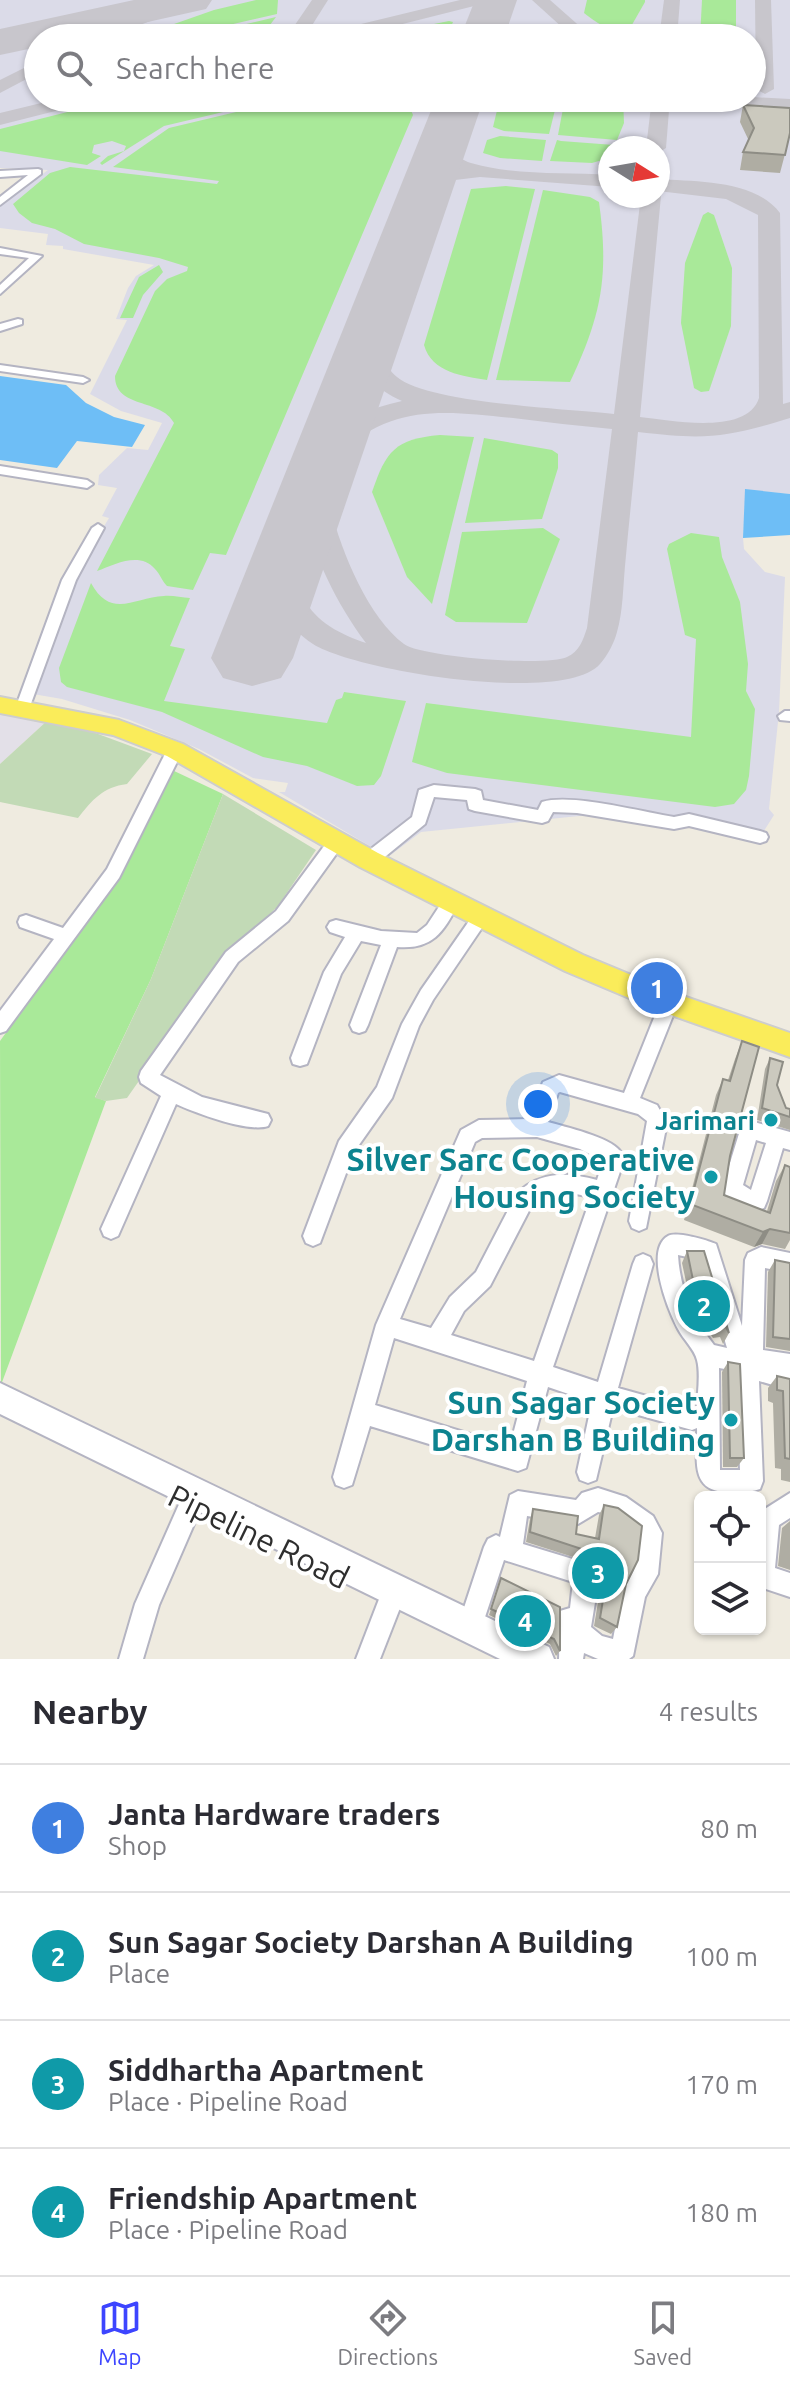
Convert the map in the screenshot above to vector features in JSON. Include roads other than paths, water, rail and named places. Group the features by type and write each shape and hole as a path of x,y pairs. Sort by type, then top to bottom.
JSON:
{"main road":[{"path":"11,707 106,724 175,750 369,860 574,963 669,1003 790,1045"}],"street":[{"path":"0,174 38,171 0,202"},
{"path":"0,251 37,256 0,291"},
{"path":"0,328 18,322"},
{"path":"0,368 83,380"},
{"path":"0,470 87,484"},
{"path":"11,707 65,597 69,580 98,528"},
{"path":"0,1025 113,873 175,750"},
{"path":"369,860 419,820 425,794 434,791 475,795 475,805 542,817 548,806 577,807 674,823 689,820 760,837"},
{"path":"261,1120 209,1109 171,1095 148,1077 232,957 282,916 336,842"},
{"path":"336,927 392,939 425,938 452,901"},
{"path":"313,1236 346,1147 385,1092 411,1024 427,995 482,916"},
{"path":"26,922 66,936"},
{"path":"300,1058 333,972 357,932"},
{"path":"359,1025 392,939"},
{"path":"629,1103 669,1003"},
{"path":"537,1128 550,1088 559,1083 651,1111 657,1123 639,1221"},
{"path":"111,1229 171,1095"},
{"path":"344,1477 362,1412 387,1325 468,1136 479,1129 537,1128 584,1141 613,1156 540,1374 518,1460 362,1412"},
{"path":"436,1341 457,1304 483,1279 532,1190 560,1181 602,1191"},
{"path":"673,1244 709,1251 744,1363 752,1481 715,1481 709,1474 708,1355 690,1332 669,1284 668,1251 673,1244"},
{"path":"784,1371 752,1355 755,1260 761,1257 790,1263"},
{"path":"588,1472 605,1395 643,1264"},
{"path":"387,1325 605,1395 692,1419"},
{"path":"708,1355 784,1371"},
{"path":"0,1398 99,1452"},
{"name":"Pipeline Road","path":"0,1411 99,1452 468,1630 518,1659"},
{"path":"131,1659 147,1604 194,1498"},
{"path":"598,1500 618,1505 649,1529 646,1574 632,1599 624,1647 617,1653 584,1655 586,1642 580,1628 584,1575 510,1550 518,1503 578,1512 590,1501 598,1500"},
{"path":"790,1505 769,1518 763,1564 766,1576 771,1580 790,1585"},
{"path":"496,1547 468,1630 537,1659"},
{"path":"368,1659 393,1596"},
{"path":"569,1618 573,1641 584,1655"}],"water":[{"path":"0,376 66,385 86,403 114,417 145,425 132,447 77,441 57,468 0,460"},
{"path":"745,489 790,494 790,535 743,538"}],"place":[{"name":"Janta Hardware traders","path":"657,988"},
{"name":"Jarimari","path":"771,1120"},
{"name":"Silver Sarc Cooperative Housing Society","path":"711,1177"},
{"name":"Sun Sagar Society Darshan A Building","path":"704,1306"},
{"name":"Sun Sagar Society Darshan B Building","path":"731,1420"},
{"name":"Siddhartha Apartment","path":"598,1573"},
{"name":"Friendship Apartment","path":"525,1621"}]}
